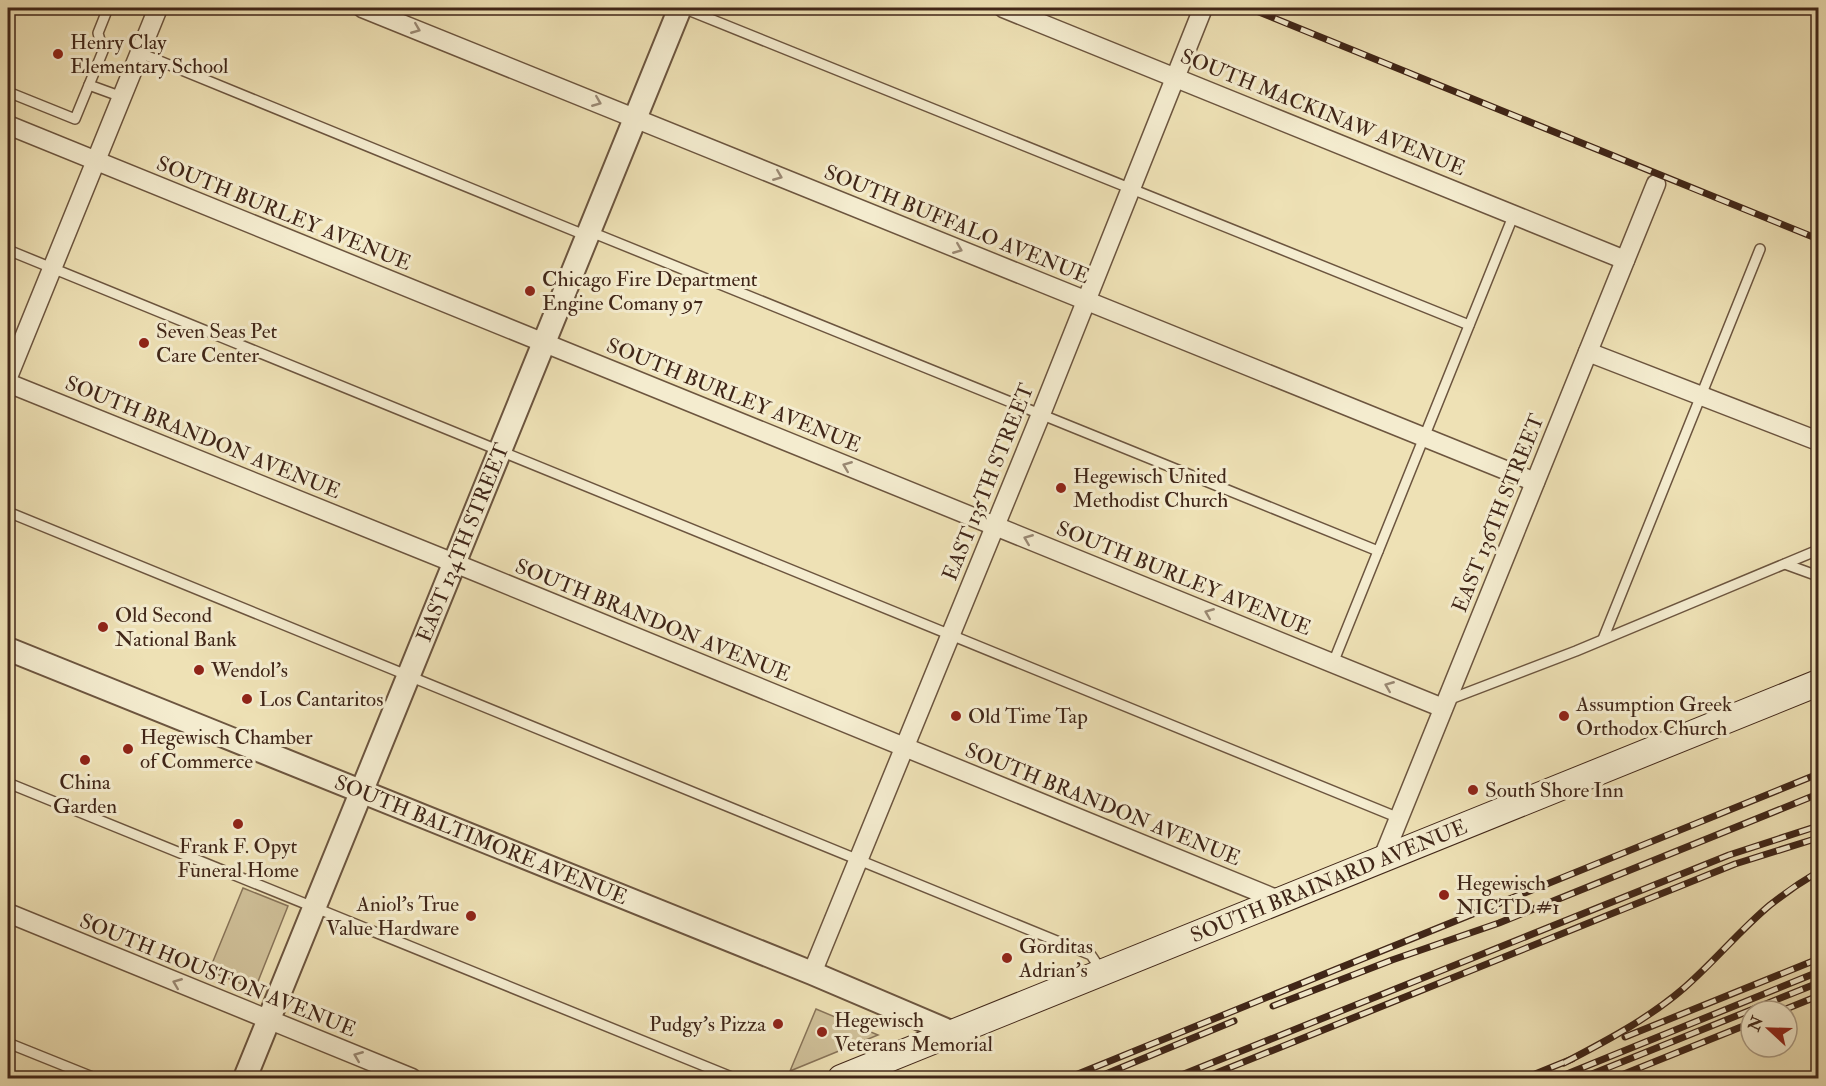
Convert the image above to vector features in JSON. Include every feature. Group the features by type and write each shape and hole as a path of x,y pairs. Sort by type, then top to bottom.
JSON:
{"main road":[{"name":"SOUTH BRAINARD AVENUE","path":"841,1078 1818,684"}],"street":[{"path":"8,377 158,8"},
{"name":"SOUTH BUFFALO AVENUE","path":"362,8 1423,439 1535,482"},
{"name":"EAST 134TH STREET","path":"245,1078 681,8"},
{"name":"SOUTH MACKINAW AVENUE","path":"1003,8 1625,260"},
{"name":"EAST 135TH STREET","path":"812,973 1041,414 1203,8"},
{"name":"SOUTH BURLEY AVENUE","path":"8,125 1333,663 1445,704"},
{"name":"EAST 136TH STREET","path":"1382,860 1656,184"},
{"path":"1588,352 1818,441"},
{"name":"SOUTH BRANDON AVENUE","path":"8,382 1281,901"},
{"name":"SOUTH BALTIMORE AVENUE","path":"8,649 812,973 953,1033"},
{"name":"SOUTH HOUSTON AVENUE","path":"8,913 412,1078"}],"lane":[{"path":"8,92 75,119 103,51 98,33 108,8"},
{"path":"681,8 1469,325"},
{"path":"140,53 1378,551"},
{"path":"89,85 122,98"},
{"path":"1333,663 1514,214"},
{"path":"1603,639 1760,249"},
{"path":"8,250 1399,818"},
{"path":"8,512 1091,955 1103,973"},
{"path":"1445,704 1818,550"},
{"path":"1785,564 1818,576"},
{"path":"8,783 734,1078"},
{"path":"8,1043 95,1078"}],"shaded area":[{"path":"243,888 288,906 255,989 209,971"},
{"path":"816,1009 878,1035 790,1071"}],"railway":[{"path":"1249,8 1818,239"},
{"path":"1068,1078 1818,774"},
{"path":"1273,1006 1392,960 1499,923 1818,794"},
{"path":"1174,1078 1729,855 1818,826"},
{"path":"1204,1078 1735,864 1818,838"},
{"path":"1564,1063 1656,1010 1695,978 1770,905 1818,872"},
{"path":"1625,1037 1818,959"},
{"path":"1557,1078 1818,972"},
{"path":"1582,1078 1818,983"},
{"path":"1799,1004 1818,996"},
{"path":"1096,1078 1234,1021"},
{"path":"1614,1078 1739,1028"},
{"path":"1525,1078 1572,1059"}],"place":[{"name":"Henry Clay Elementary School","path":"58,54"},
{"name":"Chicago Fire Department Engine Comany 97","path":"530,291"},
{"name":"Seven Seas Pet Care Center","path":"144,343"},
{"name":"Hegewisch United Methodist Church","path":"1061,488"},
{"name":"Old Second National Bank","path":"103,627"},
{"name":"Wendol's","path":"199,670"},
{"name":"Los Cantaritos","path":"247,699"},
{"name":"Old Time Tap","path":"956,716"},
{"name":"Assumption Greek Orthodox Church","path":"1564,716"},
{"name":"Hegewisch Chamber of Commerce","path":"128,749"},
{"name":"China Garden","path":"85,760"},
{"name":"South Shore Inn","path":"1473,790"},
{"name":"Frank F. Opyt Funeral Home","path":"238,824"},
{"name":"Hegewisch NICTD #1","path":"1444,895"},
{"name":"Aniol's True Value Hardware","path":"471,916"},
{"name":"Gorditas Adrian's","path":"1007,958"},
{"name":"Pudgy's Pizza","path":"778,1024"},
{"name":"Hegewisch Veterans Memorial","path":"822,1032"}]}
